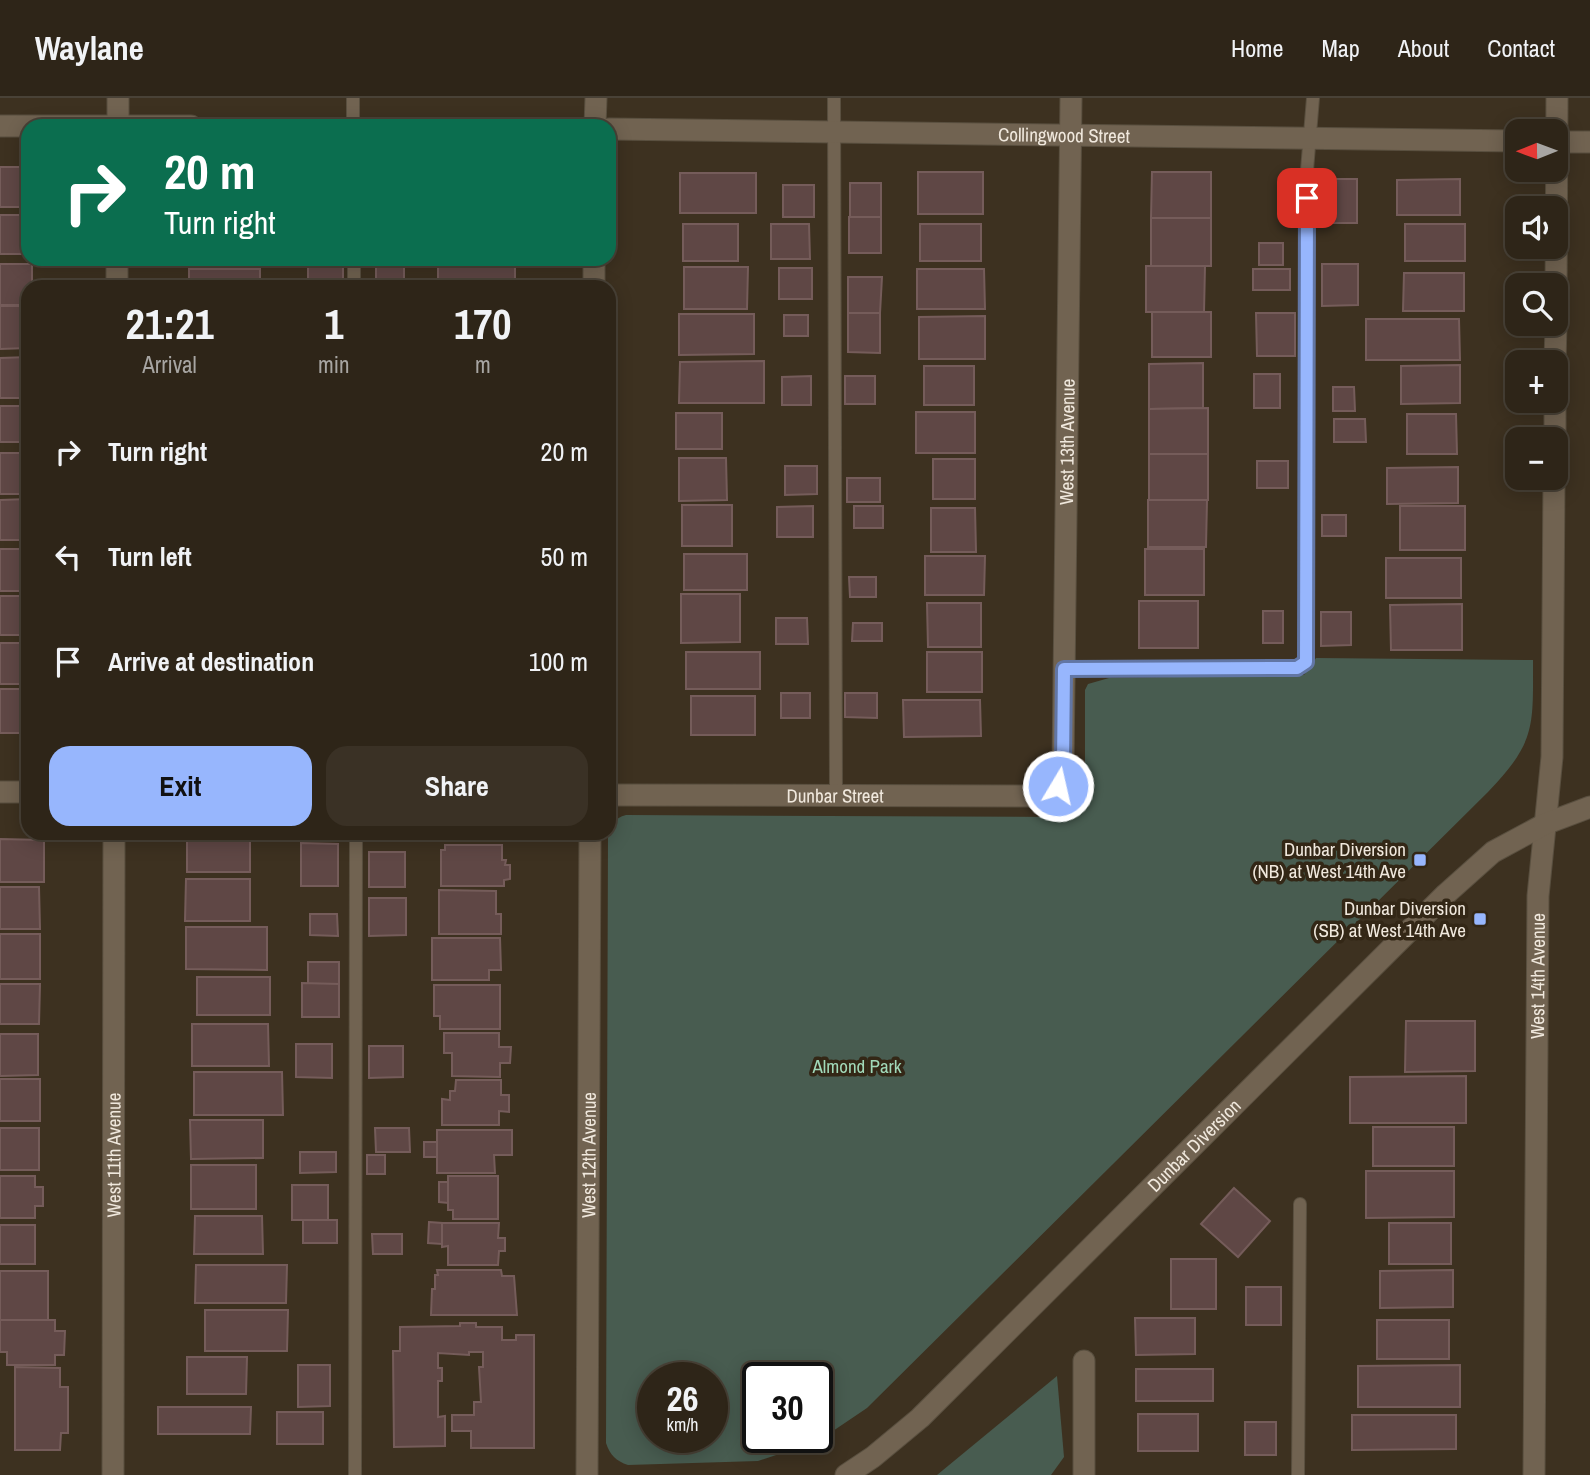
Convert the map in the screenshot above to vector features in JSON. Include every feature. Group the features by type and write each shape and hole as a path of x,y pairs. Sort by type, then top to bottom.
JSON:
{"street":[{"path":"118,98 118,119"},
{"path":"595,119 596,98"},
{"name":"West 13th Avenue","path":"1058,786 1063,765 1071,98"},
{"path":"1557,98 1557,119"},
{"path":"0,125 21,125"},
{"name":"Collingwood Street","path":"616,129 1505,141"},
{"path":"1568,142 1590,142"},
{"path":"1556,182 1556,273"},
{"name":"West 14th Avenue","path":"1534,1475 1538,896 1552,744 1554,490"},
{"name":"Dunbar Street","path":"616,795 1037,796 1058,786"},
{"path":"0,792 21,792"},
{"path":"1545,824 1590,807"},
{"name":"Dunbar Diversion","path":"846,1475 873,1457 920,1418 1446,894 1493,852 1545,824"},
{"name":"West 11th Avenue","path":"113,1475 114,840"},
{"name":"West 12th Avenue","path":"587,1475 590,840"},
{"path":"1084,1361 1084,1475"}],"lane":[{"path":"353,98 353,119"},
{"path":"834,98 836,796"},
{"path":"1064,669 1297,668 1306,662 1309,140 1313,98"},
{"path":"355,1475 356,840"},
{"path":"1298,1475 1300,1204"}],"green space":[{"name":"Almond Park","path":"1316,658 1533,660 1533,702 1528,732 1523,746 1504,775 867,1408 833,1431 833,1362 742,1362 742,1453 782,1453 758,1461 628,1465 620,1462 609,1451 606,1443 608,840 616,840 616,820 626,815 1058,817 1082,809 1085,799 1085,690 1088,684 1109,678 1304,675"},
{"path":"1057,1376 1064,1457 1051,1475 937,1475"}],"building":[{"path":"0,167 21,167 21,207 0,207"},
{"path":"918,172 983,172 983,214 918,214"},
{"path":"1152,172 1211,172 1211,218 1151,218"},
{"path":"680,173 756,173 756,213 680,213"},
{"path":"1325,179 1357,179 1357,223 1325,223"},
{"path":"1460,179 1460,215 1397,215 1397,180"},
{"path":"850,183 881,183 881,217 850,217"},
{"path":"783,185 814,185 814,217 783,217"},
{"path":"0,215 21,215 21,254 0,254"},
{"path":"849,217 881,217 881,253 849,253"},
{"path":"1151,218 1211,218 1211,266 1151,266"},
{"path":"683,224 738,224 738,261 683,261"},
{"path":"771,224 809,224 810,259 771,259"},
{"path":"920,224 981,224 981,261 920,261"},
{"path":"1405,224 1465,224 1465,261 1405,261"},
{"path":"1259,243 1283,243 1283,265 1259,265"},
{"path":"0,264 32,266 32,280 21,280 21,305 0,305"},
{"path":"1322,264 1358,264 1358,305 1322,306"},
{"path":"308,266 343,266 343,280 308,280"},
{"path":"376,266 404,266 404,280 376,280"},
{"path":"1146,266 1205,266 1204,312 1146,312"},
{"path":"438,267 515,267 515,280 438,280"},
{"path":"684,267 748,267 747,309 684,309"},
{"path":"779,268 812,268 812,299 779,299"},
{"path":"189,269 260,269 260,280 189,280"},
{"path":"917,269 984,269 985,309 917,309"},
{"path":"1253,269 1290,269 1290,290 1253,290"},
{"path":"1404,273 1464,273 1464,311 1403,311"},
{"path":"848,277 882,277 880,313 848,313"},
{"path":"0,306 21,306 21,348 0,349"},
{"path":"1152,312 1211,312 1211,357 1152,357"},
{"path":"848,313 880,313 880,353 848,352"},
{"path":"1256,313 1295,313 1295,356 1257,356"},
{"path":"679,314 754,314 754,354 679,355"},
{"path":"784,315 808,315 808,336 784,336"},
{"path":"985,316 985,359 919,359 919,317"},
{"path":"1366,319 1459,319 1460,360 1366,360"},
{"path":"21,357 21,398 0,398 0,358"},
{"path":"764,361 764,403 679,403 680,362"},
{"path":"1203,363 1203,408 1149,409 1149,364"},
{"path":"1460,365 1460,403 1401,404 1401,366"},
{"path":"924,366 974,366 974,405 924,405"},
{"path":"1254,374 1280,374 1280,408 1254,408"},
{"path":"811,376 811,405 782,405 782,377"},
{"path":"845,376 875,376 875,404 845,404"},
{"path":"1333,387 1354,387 1355,411 1333,411"},
{"path":"0,406 21,406 21,442 0,442"},
{"path":"1208,408 1208,454 1149,454 1149,409"},
{"path":"916,412 975,412 975,453 916,453"},
{"path":"676,413 722,413 722,449 676,449"},
{"path":"1407,414 1456,414 1457,454 1407,454"},
{"path":"1334,419 1365,419 1366,442 1334,442"},
{"path":"0,453 21,453 21,494 0,494"},
{"path":"1149,454 1208,454 1208,500 1149,500"},
{"path":"679,458 726,458 727,500 679,501"},
{"path":"933,459 975,459 975,499 933,499"},
{"path":"1257,461 1288,461 1288,488 1257,488"},
{"path":"785,466 817,466 817,494 785,495"},
{"path":"1458,467 1458,503 1387,504 1387,468"},
{"path":"847,478 880,478 880,502 847,502"},
{"path":"21,499 21,540 0,540 0,500"},
{"path":"1148,500 1207,500 1206,547 1148,547"},
{"path":"682,505 732,505 732,546 682,546"},
{"path":"813,506 813,537 777,537 777,507"},
{"path":"854,506 883,506 883,528 854,528"},
{"path":"1400,506 1465,506 1465,550 1400,550"},
{"path":"931,508 975,508 976,552 931,552"},
{"path":"1322,515 1346,515 1346,536 1322,536"},
{"path":"0,549 21,549 21,591 0,591"},
{"path":"1145,549 1204,549 1204,595 1145,595"},
{"path":"684,554 747,554 747,590 684,590"},
{"path":"925,556 985,556 984,595 925,595"},
{"path":"1386,558 1461,558 1461,598 1386,598"},
{"path":"849,577 876,577 876,597 850,597"},
{"path":"681,594 740,594 740,642 681,643"},
{"path":"0,596 21,596 21,635 0,635"},
{"path":"1139,601 1198,601 1198,648 1139,648"},
{"path":"927,603 981,603 981,647 928,647"},
{"path":"1462,604 1462,650 1391,650 1390,605"},
{"path":"1263,611 1283,611 1283,643 1263,643"},
{"path":"1321,612 1351,612 1351,645 1321,646"},
{"path":"776,618 807,618 808,644 776,644"},
{"path":"853,623 882,623 882,641 852,641"},
{"path":"0,643 21,643 21,684 0,684"},
{"path":"686,652 760,652 760,689 686,689"},
{"path":"927,652 982,652 982,692 927,692"},
{"path":"0,689 21,689 21,733 0,733"},
{"path":"781,693 810,693 810,718 781,718"},
{"path":"845,693 877,693 877,718 845,717"},
{"path":"691,696 755,696 755,735 691,735"},
{"path":"903,700 980,700 981,736 904,737"},
{"path":"0,839 44,840 44,882 0,882"},
{"path":"187,840 250,840 250,872 187,872"},
{"path":"301,843 338,844 338,886 301,886"},
{"path":"445,845 502,845 502,860 506,860 505,865 510,865 510,879 504,880 504,886 441,886 441,850 445,850"},
{"path":"369,852 405,852 405,887 369,887"},
{"path":"186,879 250,879 250,921 185,921"},
{"path":"0,887 39,887 40,929 0,929"},
{"path":"439,890 496,891 496,914 501,914 501,934 439,934"},
{"path":"369,898 406,898 406,935 369,936"},
{"path":"310,914 337,914 338,936 310,935"},
{"path":"186,927 267,927 267,970 186,969"},
{"path":"0,934 40,934 40,979 0,979"},
{"path":"432,938 500,938 501,970 489,970 489,980 432,980"},
{"path":"308,962 339,962 339,984 308,984"},
{"path":"197,977 270,977 270,1015 197,1015"},
{"path":"302,983 339,984 339,1017 302,1017"},
{"path":"0,984 40,984 39,1024 0,1024"},
{"path":"434,985 500,985 500,1029 440,1029 440,1016 434,1016"},
{"path":"1406,1021 1475,1021 1475,1071 1405,1072"},
{"path":"192,1024 268,1024 269,1066 192,1066"},
{"path":"444,1033 499,1033 499,1047 511,1047 510,1063 500,1063 500,1077 452,1076 452,1053 444,1053"},
{"path":"0,1034 38,1034 38,1075 0,1076"},
{"path":"296,1044 332,1044 332,1078 296,1077"},
{"path":"369,1046 403,1046 403,1077 369,1078"},
{"path":"194,1072 282,1072 283,1115 194,1115"},
{"path":"1466,1076 1466,1123 1350,1123 1350,1077"},
{"path":"0,1079 40,1079 40,1121 0,1121"},
{"path":"456,1080 501,1080 501,1095 509,1095 509,1112 499,1111 499,1125 442,1125 442,1099 450,1100 450,1091 455,1091"},
{"path":"190,1120 263,1120 263,1158 191,1159"},
{"path":"1373,1127 1454,1127 1454,1166 1373,1166"},
{"path":"0,1128 39,1128 39,1170 0,1170"},
{"path":"375,1128 409,1128 410,1152 376,1152"},
{"path":"437,1130 512,1130 512,1155 494,1155 495,1173 437,1173"},
{"path":"424,1142 437,1142 437,1157 424,1157"},
{"path":"300,1152 336,1152 336,1172 300,1173"},
{"path":"367,1155 385,1155 385,1174 367,1174"},
{"path":"191,1165 256,1165 256,1209 191,1209"},
{"path":"1366,1171 1454,1171 1454,1217 1366,1218"},
{"path":"0,1176 35,1176 35,1187 43,1187 43,1206 35,1206 35,1218 0,1218"},
{"path":"448,1176 498,1176 498,1219 453,1219 453,1210 448,1210"},
{"path":"439,1182 448,1182 448,1203 439,1202"},
{"path":"292,1185 328,1185 328,1220 292,1220"},
{"path":"1234,1188 1270,1221 1238,1257 1201,1224"},
{"path":"195,1216 262,1216 263,1254 194,1254"},
{"path":"303,1220 337,1220 337,1243 303,1243"},
{"path":"429,1222 442,1223 442,1244 428,1243"},
{"path":"442,1223 499,1223 498,1238 505,1238 505,1251 499,1251 498,1265 448,1265 448,1246 442,1247"},
{"path":"1389,1223 1451,1223 1451,1264 1389,1264"},
{"path":"0,1225 35,1225 35,1264 0,1264"},
{"path":"372,1234 402,1234 402,1254 373,1254"},
{"path":"1171,1259 1216,1259 1216,1309 1171,1309"},
{"path":"196,1265 287,1265 286,1303 195,1303"},
{"path":"437,1270 501,1270 502,1276 514,1276 517,1315 431,1315 432,1289 435,1289"},
{"path":"1453,1270 1453,1307 1380,1308 1380,1271"},
{"path":"0,1271 48,1271 48,1320 0,1320"},
{"path":"1246,1287 1281,1287 1281,1325 1246,1325"},
{"path":"205,1310 288,1310 287,1351 205,1351"},
{"path":"1135,1318 1195,1318 1195,1354 1136,1355"},
{"path":"0,1320 55,1320 55,1331 65,1331 64,1355 55,1355 55,1365 7,1365 7,1352 0,1352"},
{"path":"1377,1320 1449,1320 1449,1359 1377,1359"},
{"path":"460,1323 476,1323 476,1327 502,1327 502,1340 516,1340 516,1335 534,1335 534,1448 471,1448 471,1431 452,1431 452,1415 474,1415 474,1402 481,1402 479,1367 483,1367 483,1352 469,1352 469,1355 438,1353 438,1368 442,1368 442,1381 438,1381 438,1417 445,1416 445,1446 394,1447 393,1351 400,1351 400,1327 460,1326"},
{"path":"187,1357 247,1357 246,1394 187,1394"},
{"path":"298,1365 330,1365 330,1406 298,1407"},
{"path":"1460,1365 1460,1407 1358,1407 1358,1366"},
{"path":"15,1367 60,1368 60,1387 68,1387 68,1433 61,1433 60,1450 15,1450"},
{"path":"1136,1369 1213,1369 1213,1401 1136,1401"},
{"path":"158,1407 251,1407 250,1434 158,1434"},
{"path":"277,1412 323,1412 323,1444 277,1444"},
{"path":"1138,1414 1198,1414 1198,1451 1138,1451"},
{"path":"1352,1415 1456,1415 1456,1449 1352,1450"},
{"path":"1245,1422 1276,1422 1276,1455 1245,1455"}],"place":[{"name":"Dunbar Diversion (NB) at West 14th Ave","path":"1420,860"},
{"name":"Dunbar Diversion (SB) at West 14th Ave","path":"1480,919"}],"route":[{"path":"1058,786 1063,765 1064,669 1297,668 1306,662 1307,198"}]}
